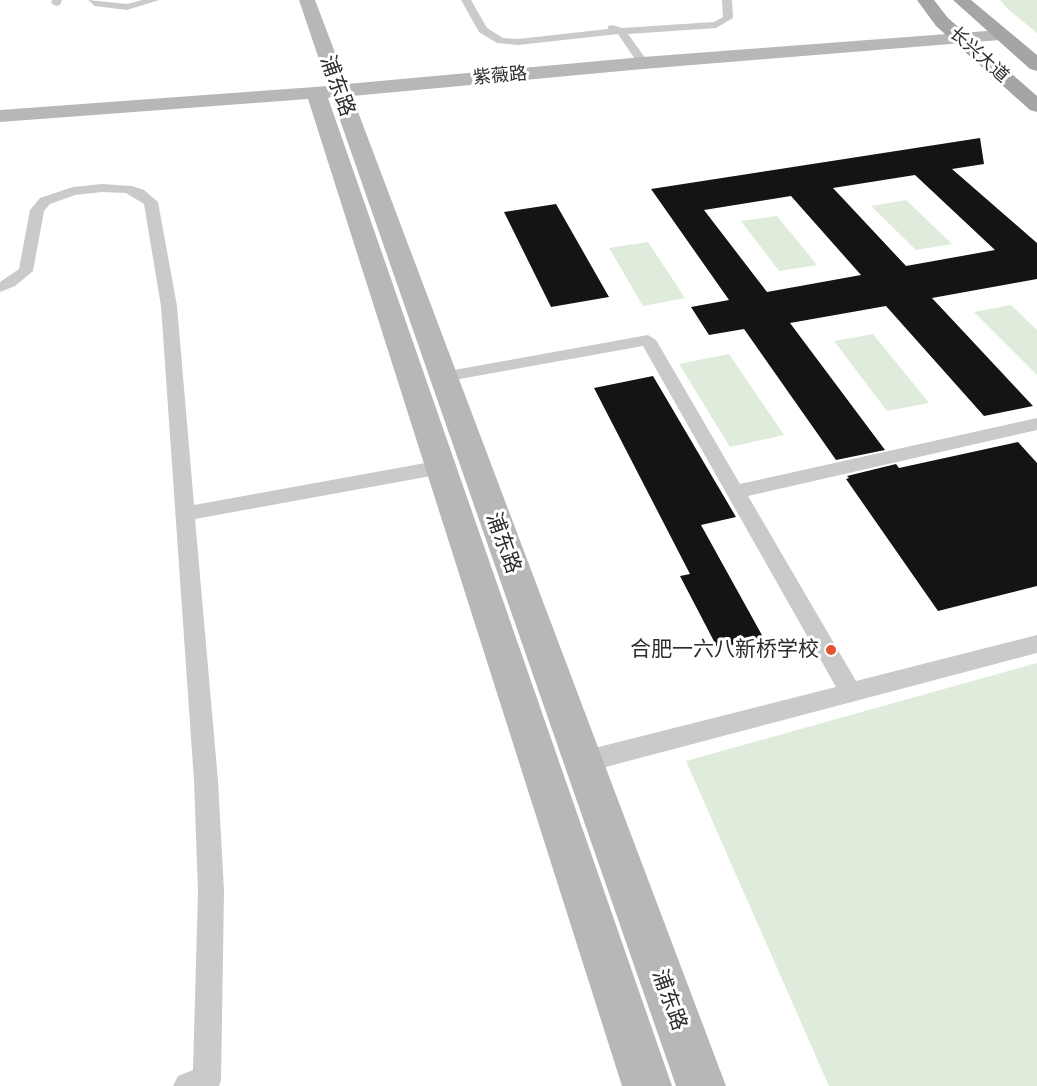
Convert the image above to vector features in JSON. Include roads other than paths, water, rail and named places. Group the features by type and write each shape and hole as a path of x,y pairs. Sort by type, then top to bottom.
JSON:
{"main road":[{"name":"长兴大道","path":"925,0 953,32 1037,106"},
{"name":"长兴大道","path":"961,0 1037,65"}],"street":[{"name":"浦东路","path":"286,0 325,86 443,377 701,1086"},
{"name":"浦东路","path":"307,0 325,86 442,467 647,1086"},
{"name":"紫薇路","path":"0,116 993,28"},
{"name":"紫薇路","path":"0,104 325,86"}],"lane":[{"path":"93,0 99,4 127,7 154,0"},
{"path":"466,0 483,30 501,41 518,42 621,31 716,25 728,18 727,0"},
{"path":"581,25 621,31 639,58"},
{"path":"0,287 10,283 26,271 37,210 45,201 73,191 102,188 127,189 139,193 151,202 169,306 206,781 211,891 207,1080 188,1086"},
{"path":"443,377 648,340 851,693"},
{"path":"736,492 1035,427"},
{"path":"185,514 442,467"},
{"path":"583,762 718,725 1037,644"}],"place":[{"name":"合肥一六八新桥学校","path":"831,650"}]}
